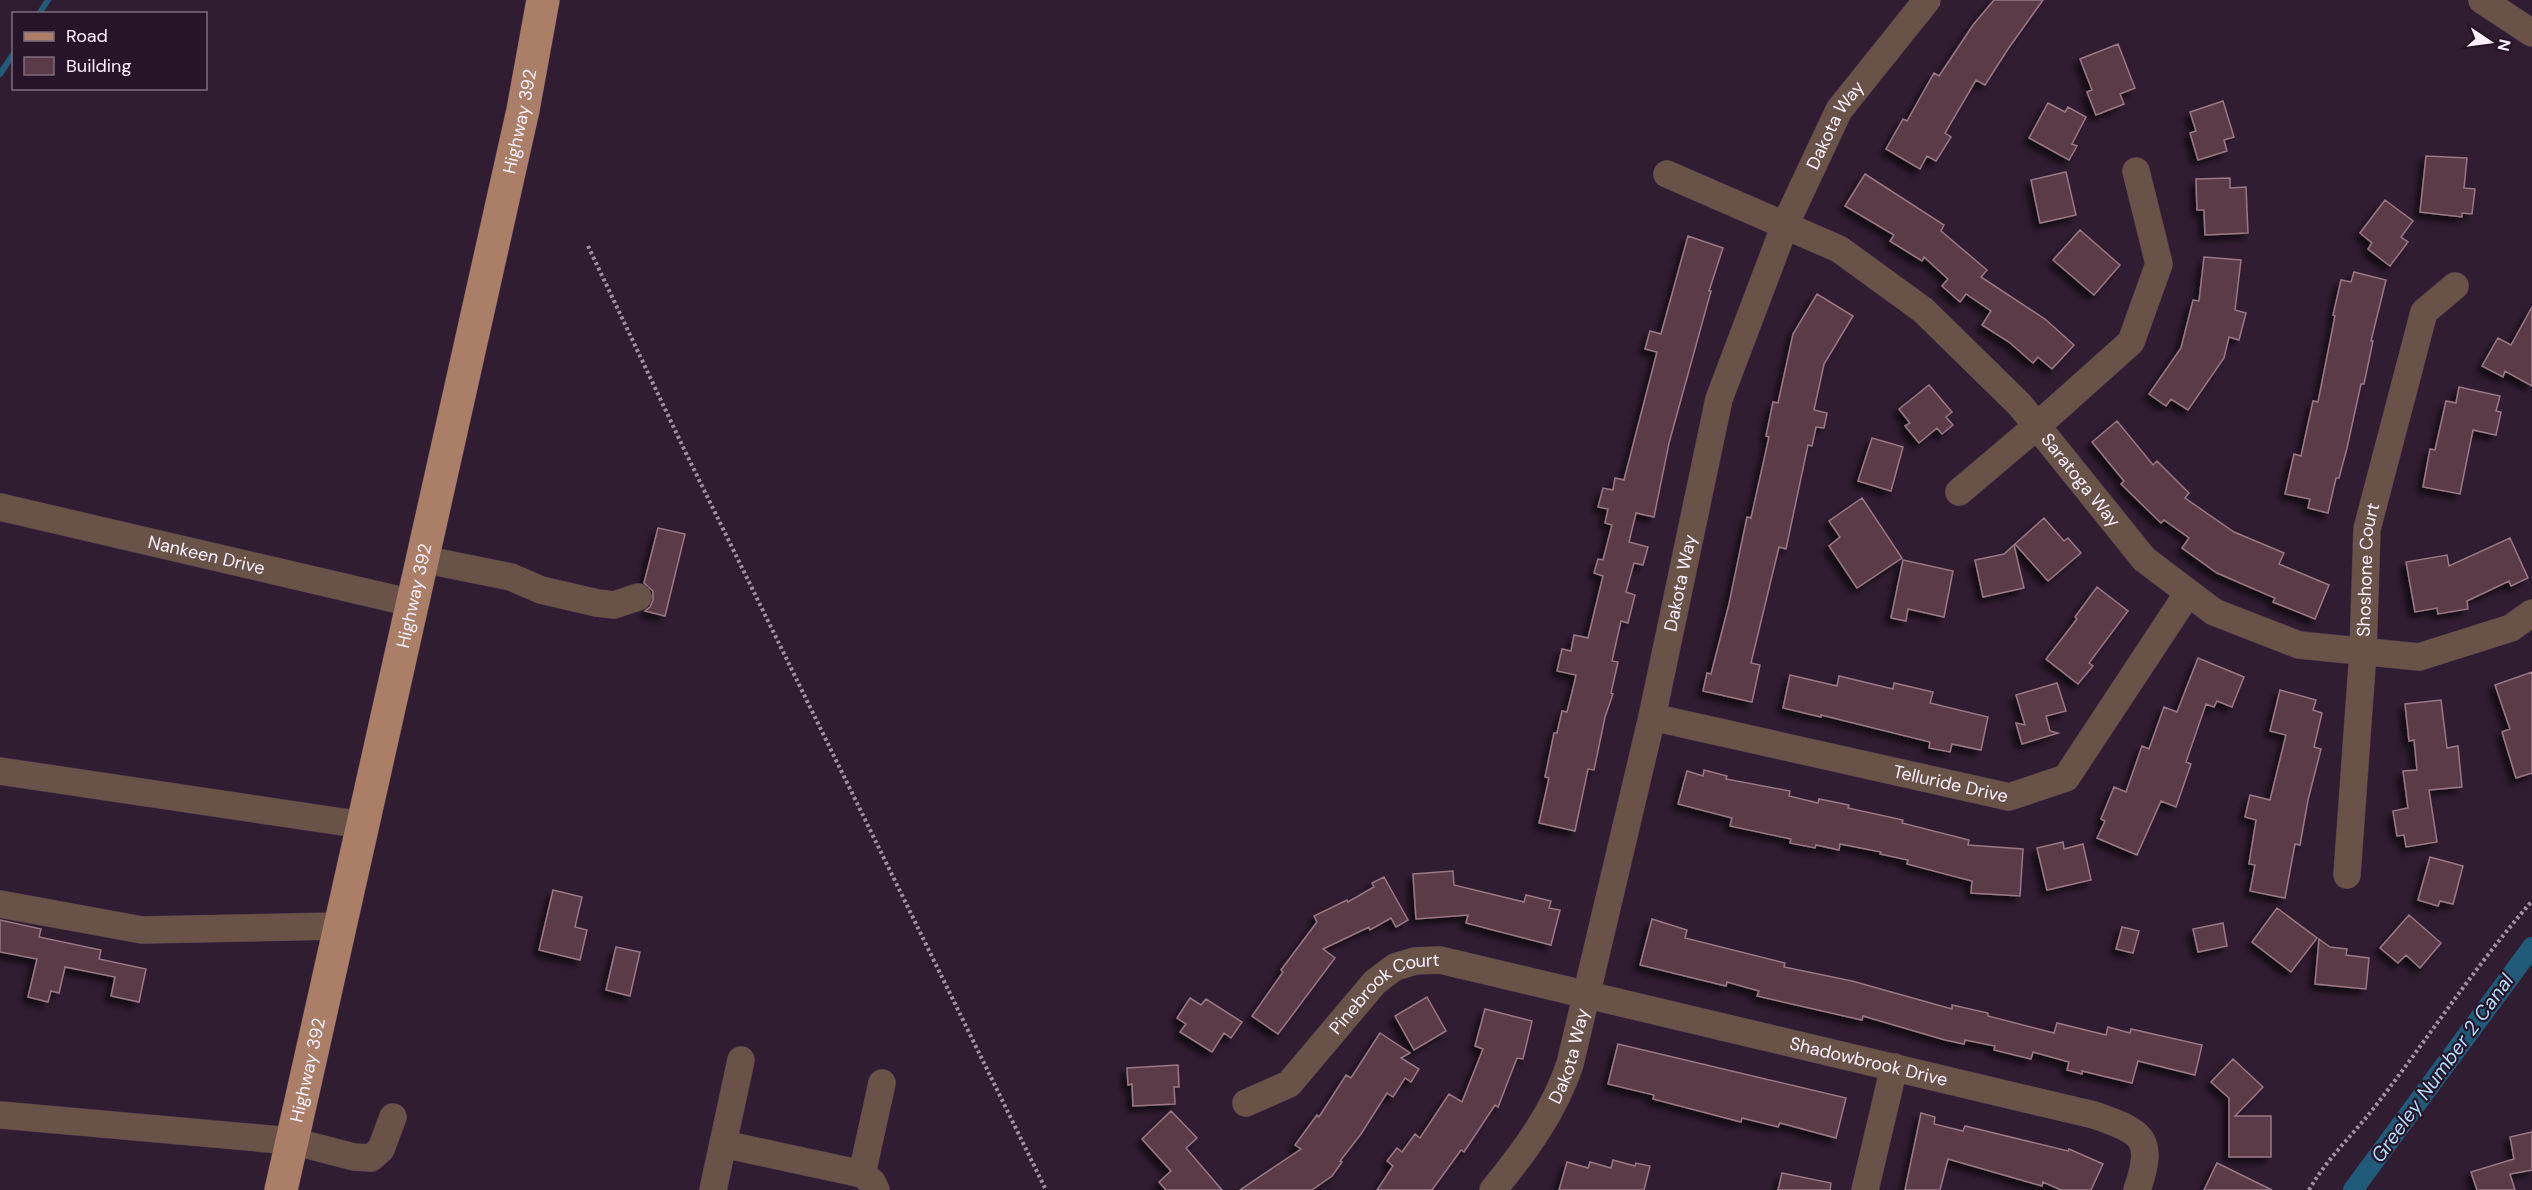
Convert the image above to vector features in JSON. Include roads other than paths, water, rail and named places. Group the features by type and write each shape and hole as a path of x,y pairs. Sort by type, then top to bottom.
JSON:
{"main road":[{"name":"Highway 392","path":"282,1190 523,110 543,0"}],"street":[{"name":"Dakota Way","path":"1493,1190 1527,1148 1560,1094 1570,1064 1652,717 1719,399 1785,225 1839,110 1928,0"},
{"path":"2482,0 2532,33"},
{"path":"1959,492 2131,342 2159,264 2136,171"},
{"name":"Saratoga Way","path":"1667,174 1839,249 1923,310 2020,405 2144,559 2214,612 2299,645 2419,657 2511,628 2532,613"},
{"name":"Shoshone Court","path":"2347,875 2363,652 2367,529 2424,312 2455,286"},
{"name":"Nankeen Drive","path":"0,507 412,603"},
{"path":"422,559 511,577 541,590 597,603 614,605 638,597"},
{"name":"Telluride Drive","path":"1652,717 2009,797 2066,778 2188,593"},
{"path":"0,771 363,825"},
{"path":"0,904 142,930 340,926"},
{"name":"Pinebrook Court","path":"1246,1103 1289,1084 1375,982 1395,967 1415,961 1440,960 1588,994"},
{"name":"Shadowbrook Drive","path":"1588,994 2094,1115 2134,1131 2143,1141 2146,1154 2137,1190"},
{"path":"713,1190 741,1060"},
{"path":"1865,1190 1894,1067"},
{"path":"723,1144 869,1182 882,1083"},
{"path":"0,1115 292,1141 354,1158 371,1158 381,1149 393,1117"}],"waterway":[{"path":"40,12 48,0"},
{"path":"0,74 12,56"},
{"name":"Greeley Number 2 Canal","path":"2353,1190 2532,947"}]}
